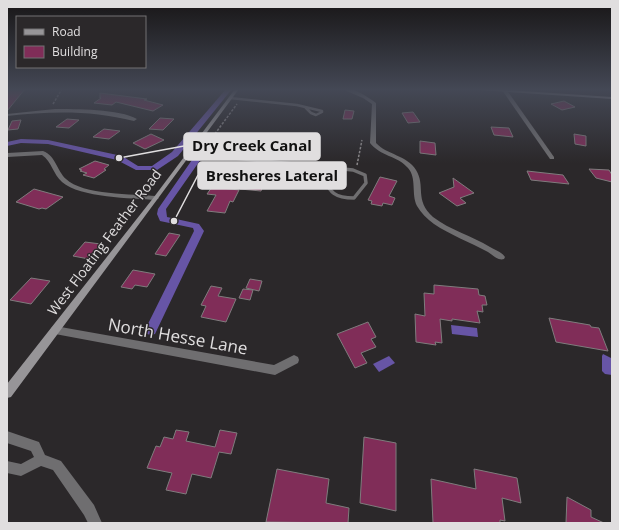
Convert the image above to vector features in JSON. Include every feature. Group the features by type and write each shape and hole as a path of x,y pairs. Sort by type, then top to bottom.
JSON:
{"main road":[{"name":"West Floating Feather Road","path":"7,393 156,198 218,114"}],"street":[{"path":"7,115 20,114"},
{"path":"111,114 134,119"},
{"path":"374,114 373,142 382,151 399,158 412,168 417,200 426,214 446,228 501,256"},
{"path":"521,114 552,158"},
{"path":"7,155 43,153 49,158 61,178 74,187 96,192 156,198"},
{"name":"North Hesse Lane","path":"55,330 275,370 294,360"},
{"path":"7,437 35,446 41,460"},
{"path":"7,467 21,470 41,460 57,465 90,510 95,523"}],"lane":[{"path":"188,154 353,170 362,172 365,175 366,183 354,198 337,197 332,194 320,171 316,167"}],"path":[{"path":"206,152 202,149 230,114"},
{"path":"354,167 358,163 362,140"}],"shaded area":[{"path":"451,325 477,328 478,337 452,334"},
{"path":"603,354 611,358 612,375 605,374 602,371"},
{"path":"389,356 395,363 379,372 373,364"}],"building":[{"path":"344,114 353,114 352,119 343,119"},
{"path":"402,114 414,114 420,122 408,123"},
{"path":"160,118 174,119 163,130 149,129"},
{"path":"67,119 79,120 69,128 56,127"},
{"path":"21,120 18,129 8,130 12,121"},
{"path":"491,127 509,128 513,137 494,135"},
{"path":"104,129 120,131 109,139 93,137"},
{"path":"151,134 164,140 145,149 133,143"},
{"path":"574,134 586,136 586,146 575,144"},
{"path":"420,141 435,143 436,155 420,153"},
{"path":"95,161 109,165 104,169 106,170 94,178 83,175 87,173 80,171 82,170 79,169"},
{"path":"589,169 609,170 612,175 612,182 596,178"},
{"path":"253,170 262,171 258,180 265,181 261,191 240,189 247,176 250,176"},
{"path":"527,171 563,175 569,184 531,180"},
{"path":"380,177 397,181 389,196 395,198 392,205 383,203 382,206 371,204 372,201 368,200"},
{"path":"453,178 474,193 460,198 466,203 457,206 439,193 454,187"},
{"path":"212,187 239,190 233,202 230,201 225,213 207,211 216,195 207,194"},
{"path":"34,189 63,197 46,209 39,209 16,202"},
{"path":"169,233 180,235 166,256 155,254"},
{"path":"85,242 101,244 89,259 73,256"},
{"path":"133,270 155,274 147,287 135,285 132,289 121,287"},
{"path":"31,278 50,281 31,304 10,300"},
{"path":"250,279 262,281 259,291 246,288"},
{"path":"434,285 478,289 479,295 485,296 487,305 482,305 483,312 477,311 480,323 440,319 442,343 435,342 436,345 416,342 415,314 425,316 424,293 434,294"},
{"path":"211,286 222,288 218,296 236,299 226,322 201,317 206,306 201,305"},
{"path":"243,289 253,290 250,300 239,298"},
{"path":"549,318 599,328 608,351 556,342"},
{"path":"368,322 376,337 371,339 376,347 361,353 367,363 355,368 337,334"},
{"path":"176,430 189,432 186,441 215,447 220,430 237,433 231,454 219,452 211,478 192,474 186,494 166,490 172,473 147,468 156,446 160,447 164,437 173,439"},
{"path":"364,437 396,443 396,511 360,503"},
{"path":"277,469 329,479 326,503 349,508 348,523 266,522"},
{"path":"474,469 517,478 521,503 502,498 505,521 500,520 500,523 433,523 431,479 476,489"},
{"path":"567,497 591,510 591,517 604,523 566,523"}],"waterway":[{"path":"7,144 21,141 48,142 119,158 136,168 154,168 175,154 208,114"},
{"path":"151,330 199,231 196,226 163,219 161,214 162,209 197,159"}],"place":[{"name":"Dry Creek Canal","path":"119,158"},
{"name":"Bresheres Lateral","path":"174,221"}]}
